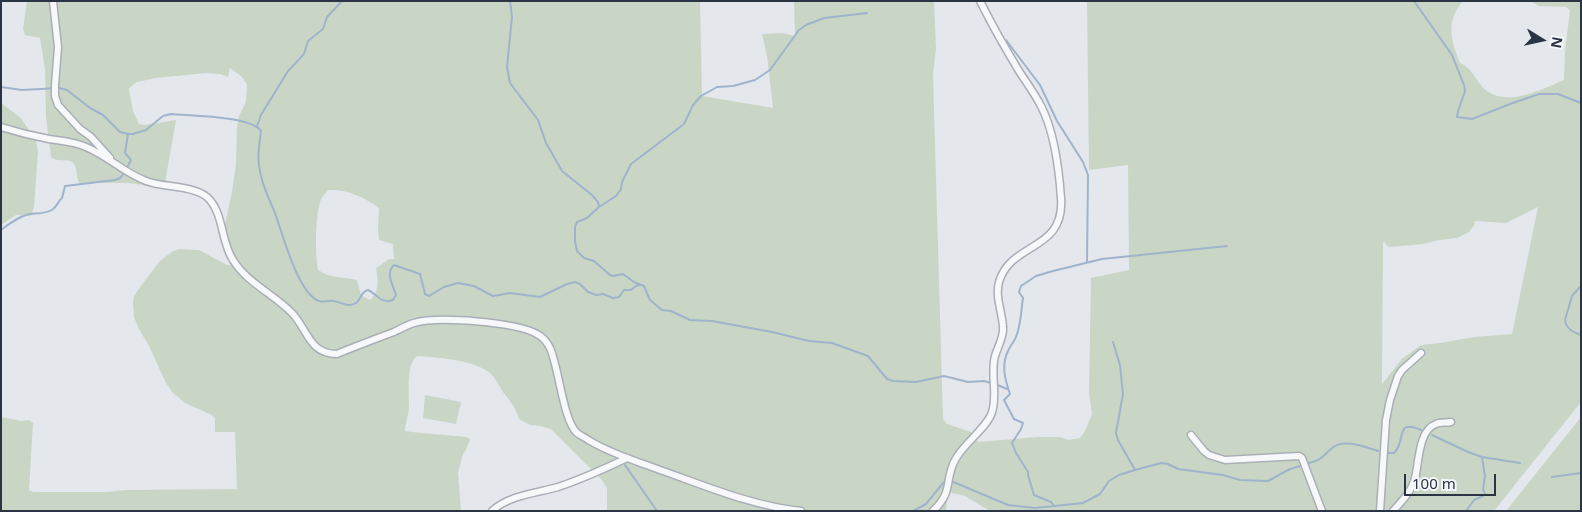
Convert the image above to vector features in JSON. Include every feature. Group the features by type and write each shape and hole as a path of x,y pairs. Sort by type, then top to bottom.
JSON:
{"street":[{"path":"53,1 58,47 55,85 55,96 58,105 114,162"},
{"path":"933,511 945,496 955,459 988,420 993,410 994,367 1003,328 998,299 1001,278 1014,260 1052,233 1058,224 1062,200 1053,143 1042,107 1001,41 980,1"},
{"path":"1,127 24,134 82,145 144,180 158,185 194,190 204,194 209,198 217,211 233,261 252,281 291,311 312,343 324,352 337,354 415,323 441,320 507,325 527,330 538,334 548,344 567,418 578,433 604,448 627,458 751,502 801,511"},
{"path":"1380,511 1386,420 1390,400 1398,376 1420,352"},
{"path":"1393,511 1406,497 1416,477 1418,456 1425,435 1436,424 1451,422"},
{"path":"1191,435 1209,455 1225,460 1299,456 1302,458 1322,511"},
{"path":"492,511 503,503 596,473 627,458"}],"green space":[{"path":"27,1 700,1 702,96 773,108 767,56 762,34 782,33 795,36 794,1 934,1 936,48 933,75 943,419 947,424 971,432 972,438 979,442 1037,437 1059,437 1069,440 1080,438 1092,414 1089,393 1091,278 1129,270 1128,165 1089,170 1087,1 1463,1 1454,16 1451,31 1460,63 1472,72 1487,91 1496,95 1516,97 1536,92 1564,80 1570,10 1566,7 1539,6 1530,1 1581,1 1581,402 1494,511 990,511 965,496 948,492 946,511 607,511 607,488 601,479 551,429 530,425 519,419 513,405 490,373 483,368 465,362 417,356 413,360 409,373 409,409 405,431 470,439 463,454 458,473 461,511 1,511 1,417 21,421 29,420 33,423 29,490 33,492 237,489 235,432 215,432 215,418 212,415 185,403 172,392 139,329 134,317 133,303 134,296 143,283 160,261 173,251 179,249 199,250 227,265 232,265 224,235 236,164 237,127 239,116 246,102 247,84 241,76 230,68 228,77 220,74 206,73 156,78 137,82 129,90 133,111 139,124 145,125 176,120 164,188 128,183 79,183 73,163 56,160 51,157 46,117 45,69 40,38 25,35 23,29","holes":["328,190 355,194 379,208 379,240 393,244 394,259 389,259 376,268 377,289 370,300 361,295 357,280 332,276 318,270 316,244 318,214 321,199","1538,207 1512,334 1474,337 1421,345 1402,359 1382,384 1384,241 1387,246 1391,247 1457,238 1469,232 1475,224 1474,221 1506,223"]},
{"path":"1,103 21,118 36,141 38,152 34,207 31,216 16,215 1,225"},
{"path":"425,395 461,402 456,424 423,418"},
{"path":"1581,417 1581,511 1506,511"}],"waterway":[{"path":"257,126 261,115 288,71 304,54 308,41 323,29 327,17 342,1"},
{"path":"510,1 512,17 507,67 510,83 538,120 546,143 562,171 592,195 598,202 599,207"},
{"path":"1414,1 1452,55 1464,85 1465,91 1457,117 1472,119 1539,94 1558,94 1581,103"},
{"path":"867,13 824,18 806,25 799,30 770,70 755,80 733,86 717,87 701,96 693,105 684,124 631,164 622,182 621,189 616,196 599,207 587,218 577,222 575,227 577,251 584,258 594,261 610,275 623,274 644,286 650,300 662,310 671,311 690,320 712,321 809,341 832,343 868,356 887,379 893,381 916,382 944,376 968,382 984,381 991,383"},
{"path":"1006,40 1040,85 1057,121 1083,162 1088,175 1087,262"},
{"path":"1,87 22,90 59,88 67,90 90,108 103,115 120,132 128,134 146,130 163,116 171,114 205,116 245,122 255,126 261,131 258,152 261,178 286,247 304,287 311,296 319,301 334,301 347,305 353,304 368,290 382,300 393,300 396,295 390,272 394,265 420,274 425,294 429,296 444,287 458,283 474,286 493,296 510,293 540,297 575,282 588,292 596,295 603,294 613,298 619,297 624,290 631,290 639,285"},
{"path":"127,168 131,160 125,153 128,134"},
{"path":"1,230 14,220 25,215 52,210 62,198 65,186 115,180 120,178 125,172"},
{"path":"1054,506 1051,502 1034,495 1028,472 1012,443 1023,423 1014,419 1004,400 1010,394 1004,367 1006,356 1019,328 1023,298 1019,292 1021,286 1036,276 1102,259 1227,246"},
{"path":"1581,286 1572,296 1565,320 1568,328 1581,335"},
{"path":"1113,342 1120,365 1123,394 1116,433 1135,470"},
{"path":"995,384 1007,389"},
{"path":"1387,453 1394,453 1398,448 1404,429 1413,427 1421,430"},
{"path":"1432,435 1482,457 1520,463"},
{"path":"1309,463 1320,459 1332,448 1342,444 1355,444 1378,451"},
{"path":"1466,511 1474,500 1485,494 1483,489 1485,476 1482,457"},
{"path":"951,481 1008,505 1035,508 1083,503 1100,494 1109,481 1119,475 1161,463 1178,469 1223,475 1240,480 1268,481 1290,469 1300,466"},
{"path":"625,465 657,511"},
{"path":"1552,477 1581,473"},
{"path":"913,511 926,504 946,481"}]}
